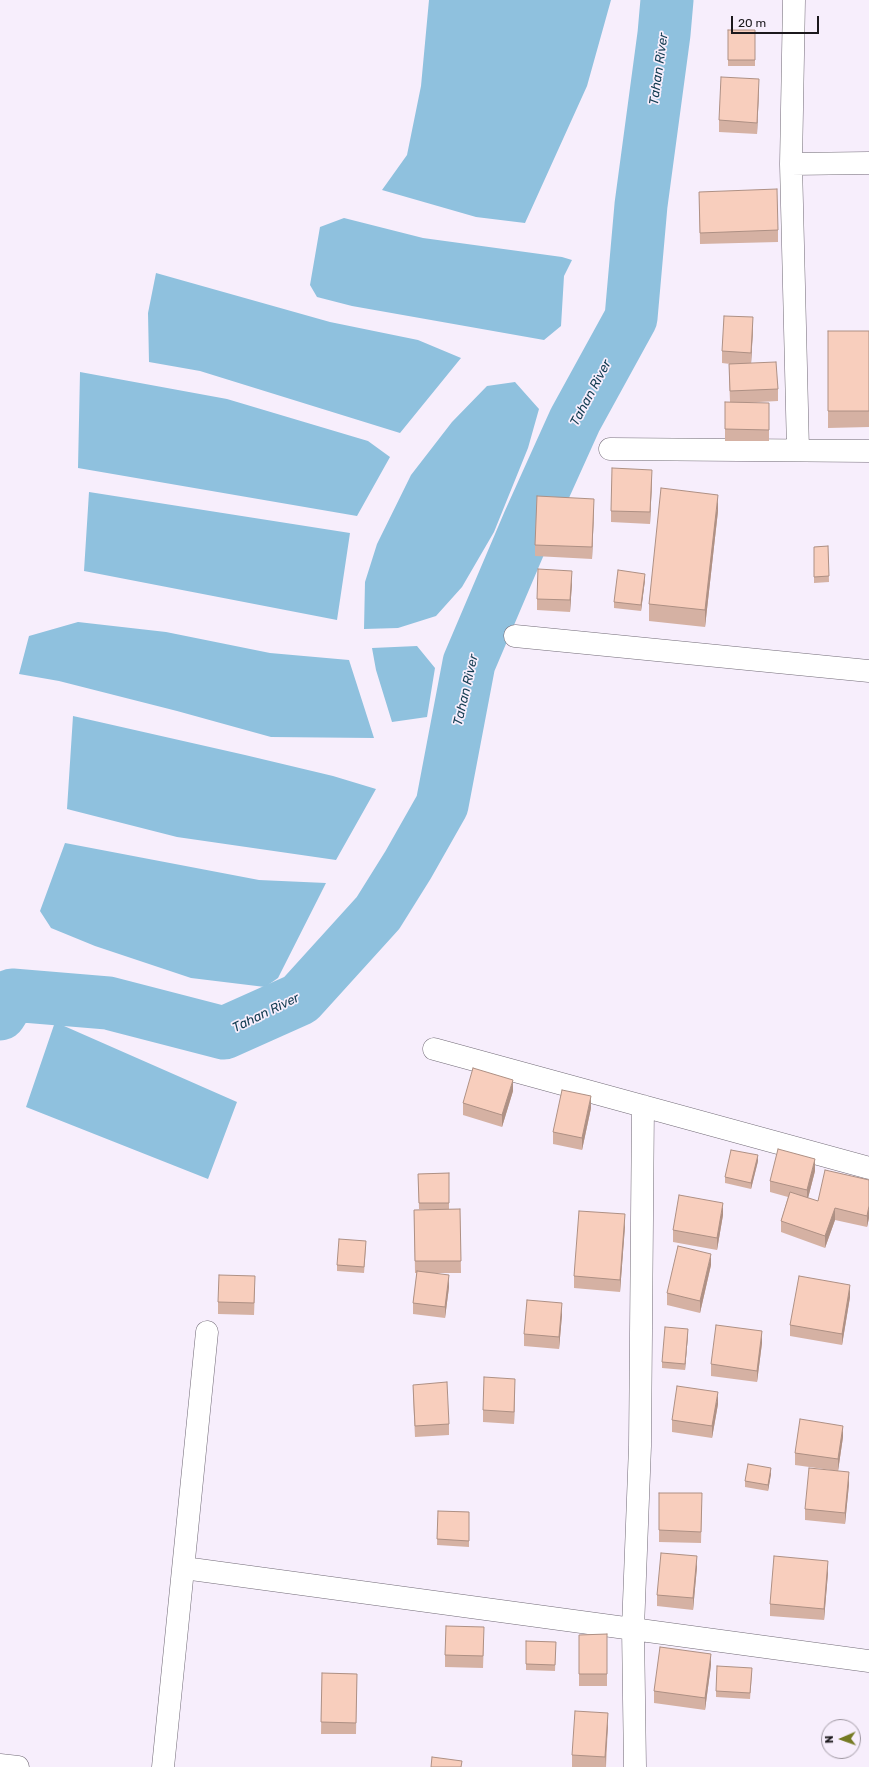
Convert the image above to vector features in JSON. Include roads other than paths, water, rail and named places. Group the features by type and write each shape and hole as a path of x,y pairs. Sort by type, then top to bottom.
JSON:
{"street":[{"path":"794,0 791,164 798,450"},
{"path":"791,164 869,163"},
{"path":"610,449 869,451"},
{"path":"515,636 869,671"},
{"path":"434,1049 869,1168"},
{"path":"635,1767 633,1628 640,1446 643,1106"},
{"path":"163,1767 207,1332"},
{"path":"184,1568 869,1661"},
{"path":"0,1765 18,1767"}],"water":[{"path":"429,0 611,0 587,86 525,223 476,217 382,190 407,155 421,86"},
{"path":"344,218 423,238 562,257 572,260 564,276 561,326 544,340 352,306 317,297 310,285 320,227"},
{"path":"156,273 330,322 418,340 461,358 400,433 200,371 149,362 148,313"},
{"path":"80,372 227,399 368,441 390,457 357,516 78,468"},
{"path":"515,382 539,409 528,448 494,532 462,587 436,616 398,628 364,629 365,582 377,544 411,475 452,422 487,386"},
{"path":"89,492 350,533 337,620 84,571"},
{"path":"78,622 166,632 270,653 349,660 374,738 271,737 59,681 19,674 29,636"},
{"path":"417,646 435,668 427,717 392,722 376,670 372,648"},
{"path":"73,716 333,776 376,789 336,860 177,837 67,809"},
{"path":"65,843 259,880 326,883 278,978 265,987 191,978 95,946 51,928 40,911"},
{"path":"55,1022 237,1102 208,1179 26,1107"}],"waterway":[{"name":"Tahan River","path":"0,1014 12,995 108,1003 224,1033 300,999 378,913 408,865 442,805 469,663 529,522 575,420 631,318 641,205 664,34 667,0"}]}
